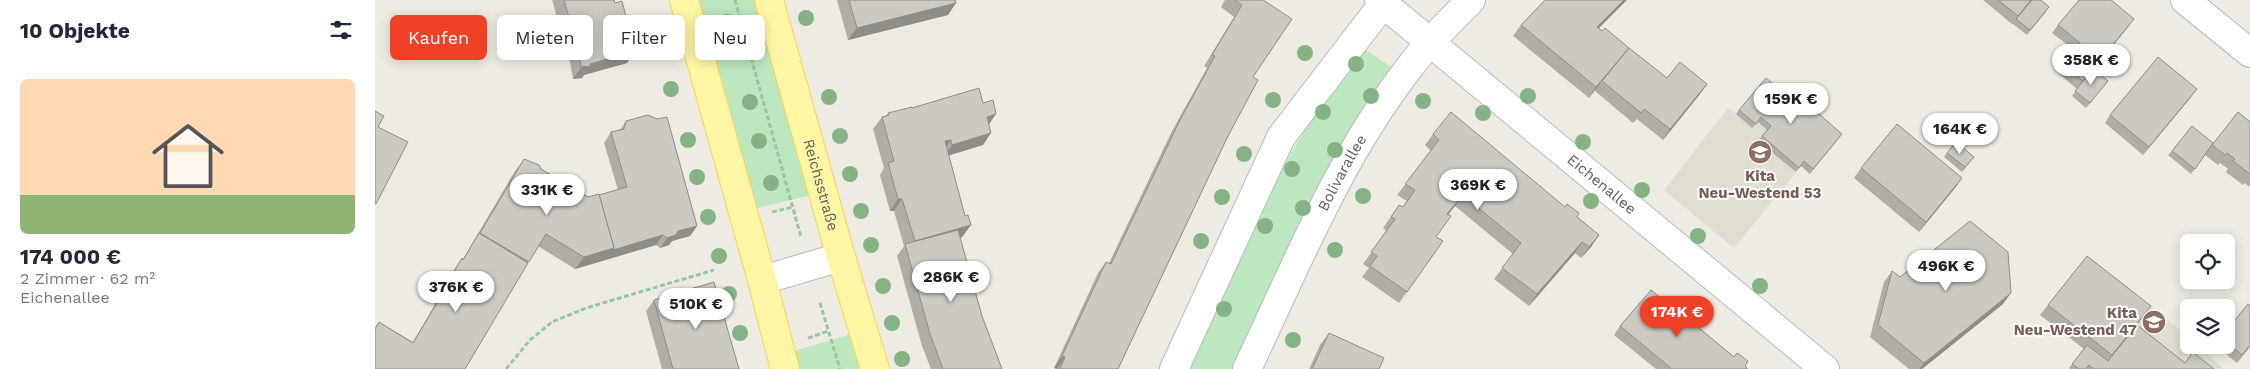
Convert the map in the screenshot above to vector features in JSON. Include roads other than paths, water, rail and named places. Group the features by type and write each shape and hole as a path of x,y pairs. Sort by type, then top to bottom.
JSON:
{"main road":[{"path":"684,0 785,369"},
{"name":"Reichsstraße","path":"769,0 841,257 875,369"}],"street":[{"name":"Bolivarallee","path":"1247,369 1332,191 1358,144 1408,69 1429,43 1471,0"},
{"path":"2185,0 2250,53"},
{"path":"1175,369 1281,137 1383,1"},
{"name":"Eichenallee","path":"1383,1 1429,43 1825,369"},
{"path":"762,280 841,257"}],"place":[{"name":"Kita Neu-Westend 53","path":"1760,152"},
{"name":"Kita Neu-Westend 47","path":"2154,322"}]}
